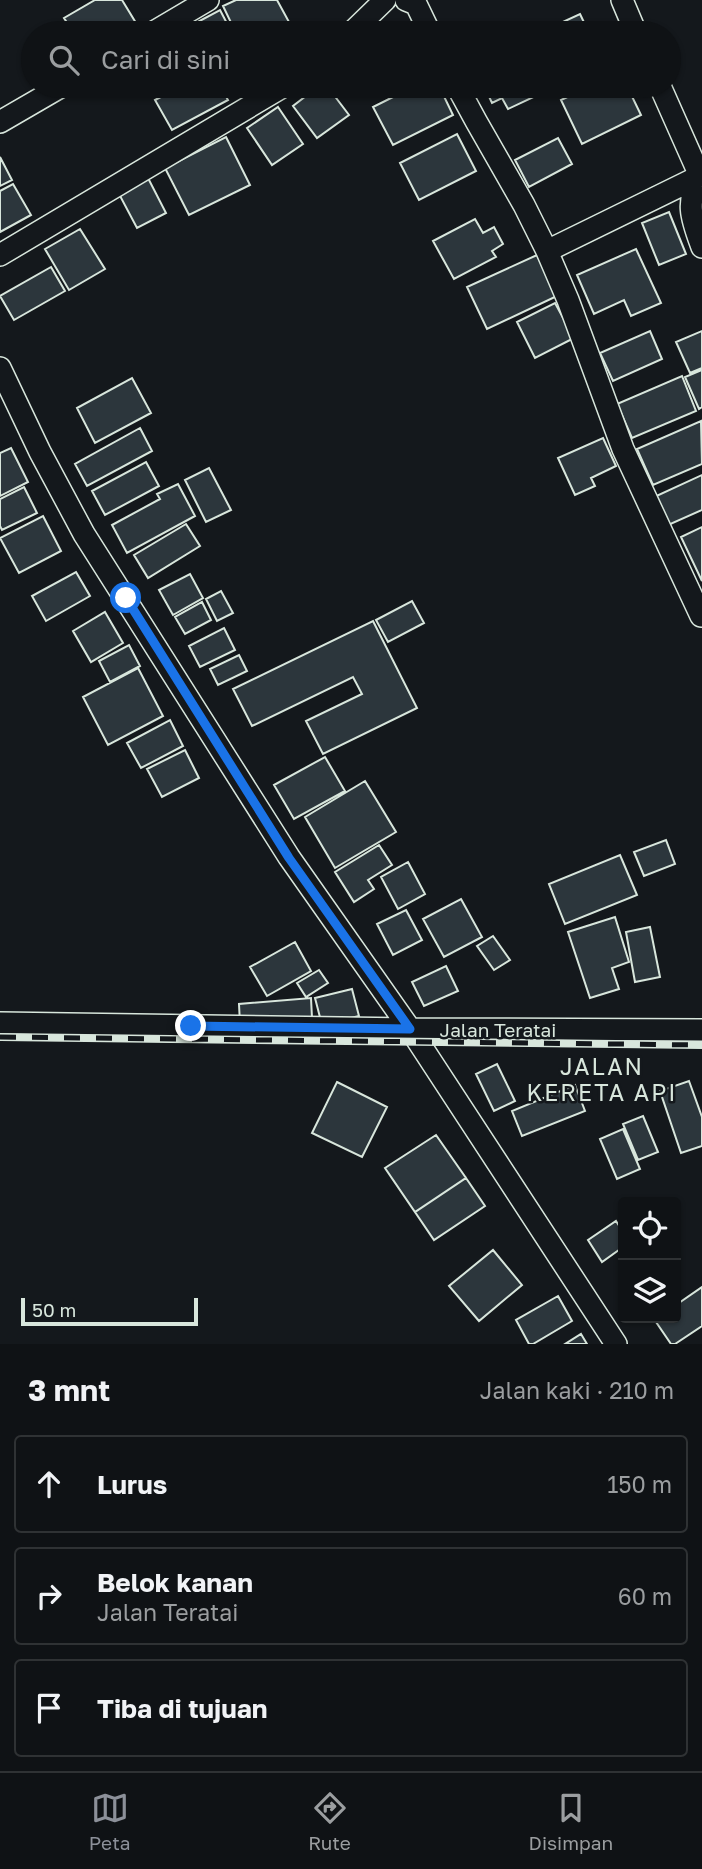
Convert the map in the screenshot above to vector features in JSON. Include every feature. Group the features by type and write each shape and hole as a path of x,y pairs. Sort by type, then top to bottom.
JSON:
{"street":[{"path":"172,21 208,0"},
{"path":"363,21 384,0"},
{"path":"406,0 416,4 424,21"},
{"path":"622,0 631,21"},
{"path":"0,122 41,98"},
{"path":"0,255 264,98"},
{"path":"464,98 547,251 623,449 701,616"},
{"path":"665,98 701,176"},
{"path":"547,251 701,176"},
{"path":"701,176 690,199 693,221 702,247"},
{"path":"0,368 40,452 85,534 289,858 410,1029 616,1344"},
{"name":"Jalan Teratai","path":"0,1023 702,1030"}],"building":[{"path":"95,0 122,0 135,21 66,21 64,18"},
{"path":"236,0 277,0 288,21 230,21 223,6"},
{"path":"220,10 226,21 199,21"},
{"path":"580,14 583,21 565,21"},
{"path":"227,98 228,100 172,130 155,100"},
{"path":"303,98 336,98 349,115 317,138 293,106"},
{"path":"391,98 445,98 453,115 393,145 373,107"},
{"path":"490,98 502,98 492,103"},
{"path":"502,98 531,98 508,109"},
{"path":"633,98 641,115 582,144 561,100"},
{"path":"278,107 303,144 272,165 247,128"},
{"path":"457,134 476,171 419,200 400,163"},
{"path":"226,137 250,185 189,215 165,168"},
{"path":"558,138 572,164 529,187 515,160"},
{"path":"0,157 12,180 0,186"},
{"path":"148,178 166,213 137,228 119,194"},
{"path":"13,184 31,215 0,232 0,191"},
{"path":"669,212 686,254 659,265 642,223"},
{"path":"475,219 483,233 494,227 503,244 492,251 496,257 454,279 433,241"},
{"path":"80,229 105,269 69,290 45,249"},
{"path":"636,249 661,303 631,316 624,300 594,314 577,275"},
{"path":"537,255 557,296 487,329 467,287"},
{"path":"51,267 65,291 14,320 0,296"},
{"path":"555,303 574,338 535,358 517,322"},
{"path":"650,331 662,359 613,381 600,353"},
{"path":"702,331 702,368 690,373 676,342"},
{"path":"702,370 702,407 699,409 685,377"},
{"path":"682,376 696,411 632,438 617,404"},
{"path":"132,378 151,413 95,443 77,408"},
{"path":"701,421 702,464 653,485 637,449"},
{"path":"140,428 152,451 87,486 75,464"},
{"path":"603,438 616,466 591,478 595,486 575,495 558,458"},
{"path":"11,448 28,482 0,496 0,453"},
{"path":"146,462 159,486 105,515 92,491"},
{"path":"209,468 231,510 206,522 185,480"},
{"path":"702,475 702,510 666,526 652,498"},
{"path":"178,484 195,516 127,553 112,525 160,499 157,494"},
{"path":"24,487 37,513 2,530 0,499"},
{"path":"43,516 61,551 19,573 0,538"},
{"path":"186,524 200,546 148,578 134,555"},
{"path":"702,527 702,581 681,537"},
{"path":"76,572 90,596 46,621 32,596"},
{"path":"190,574 203,598 173,615 159,590"},
{"path":"221,591 233,613 217,621 206,599"},
{"path":"412,601 424,623 388,642 376,620"},
{"path":"202,602 211,620 185,634 175,617"},
{"path":"105,612 123,643 91,662 73,631"},
{"path":"373,621 417,708 323,754 306,721 362,694 353,677 252,726 233,689"},
{"path":"224,628 235,650 200,667 189,646"},
{"path":"129,645 140,666 110,682 99,661"},
{"path":"239,655 247,671 218,685 210,669"},
{"path":"138,668 163,716 108,745 83,697"},
{"path":"170,720 183,746 141,768 127,743"},
{"path":"185,750 199,778 162,797 147,769"},
{"path":"325,757 345,791 294,819 274,785"},
{"path":"365,781 396,832 335,868 305,817"},
{"path":"666,840 675,864 644,876 634,852"},
{"path":"379,845 392,865 368,880 374,889 354,902 335,872"},
{"path":"620,855 637,895 565,924 549,884"},
{"path":"408,862 425,894 398,909 381,877"},
{"path":"461,899 482,937 444,957 423,919"},
{"path":"406,910 422,940 393,955 377,924"},
{"path":"615,917 629,962 612,968 619,989 590,998 568,932"},
{"path":"650,927 660,977 635,982 626,932"},
{"path":"493,936 510,960 494,970 477,946"},
{"path":"295,942 311,971 267,996 250,967"},
{"path":"446,966 458,991 424,1006 412,982"},
{"path":"319,970 328,983 306,997 297,983"},
{"path":"352,989 359,1016 322,1025 315,998"},
{"path":"311,998 312,1018 240,1024 239,1004"},
{"path":"497,1064 515,1101 494,1111 476,1074"},
{"path":"689,1081 702,1117 702,1146 681,1153 660,1091"},
{"path":"337,1082 387,1107 362,1157 312,1133"},
{"path":"575,1085 585,1111 522,1136 512,1111"},
{"path":"643,1116 658,1152 638,1160 623,1124"},
{"path":"623,1129 640,1169 617,1179 600,1139"},
{"path":"436,1135 466,1178 415,1212 385,1168"},
{"path":"466,1178 485,1206 434,1240 415,1212"},
{"path":"616,1221 618,1224 618,1251 602,1262 588,1240"},
{"path":"493,1250 522,1285 479,1321 449,1286"},
{"path":"702,1287 702,1326 671,1344 657,1323 681,1323 681,1302"},
{"path":"558,1296 572,1321 529,1344 516,1320"},
{"path":"581,1334 587,1344 565,1344"}],"railway":[{"path":"0,1037 702,1045"}],"district":[{"name":"JALAN KERETA API","path":"602,1079"}],"route":[{"path":"126,598 289,858 410,1029 191,1026"}]}
